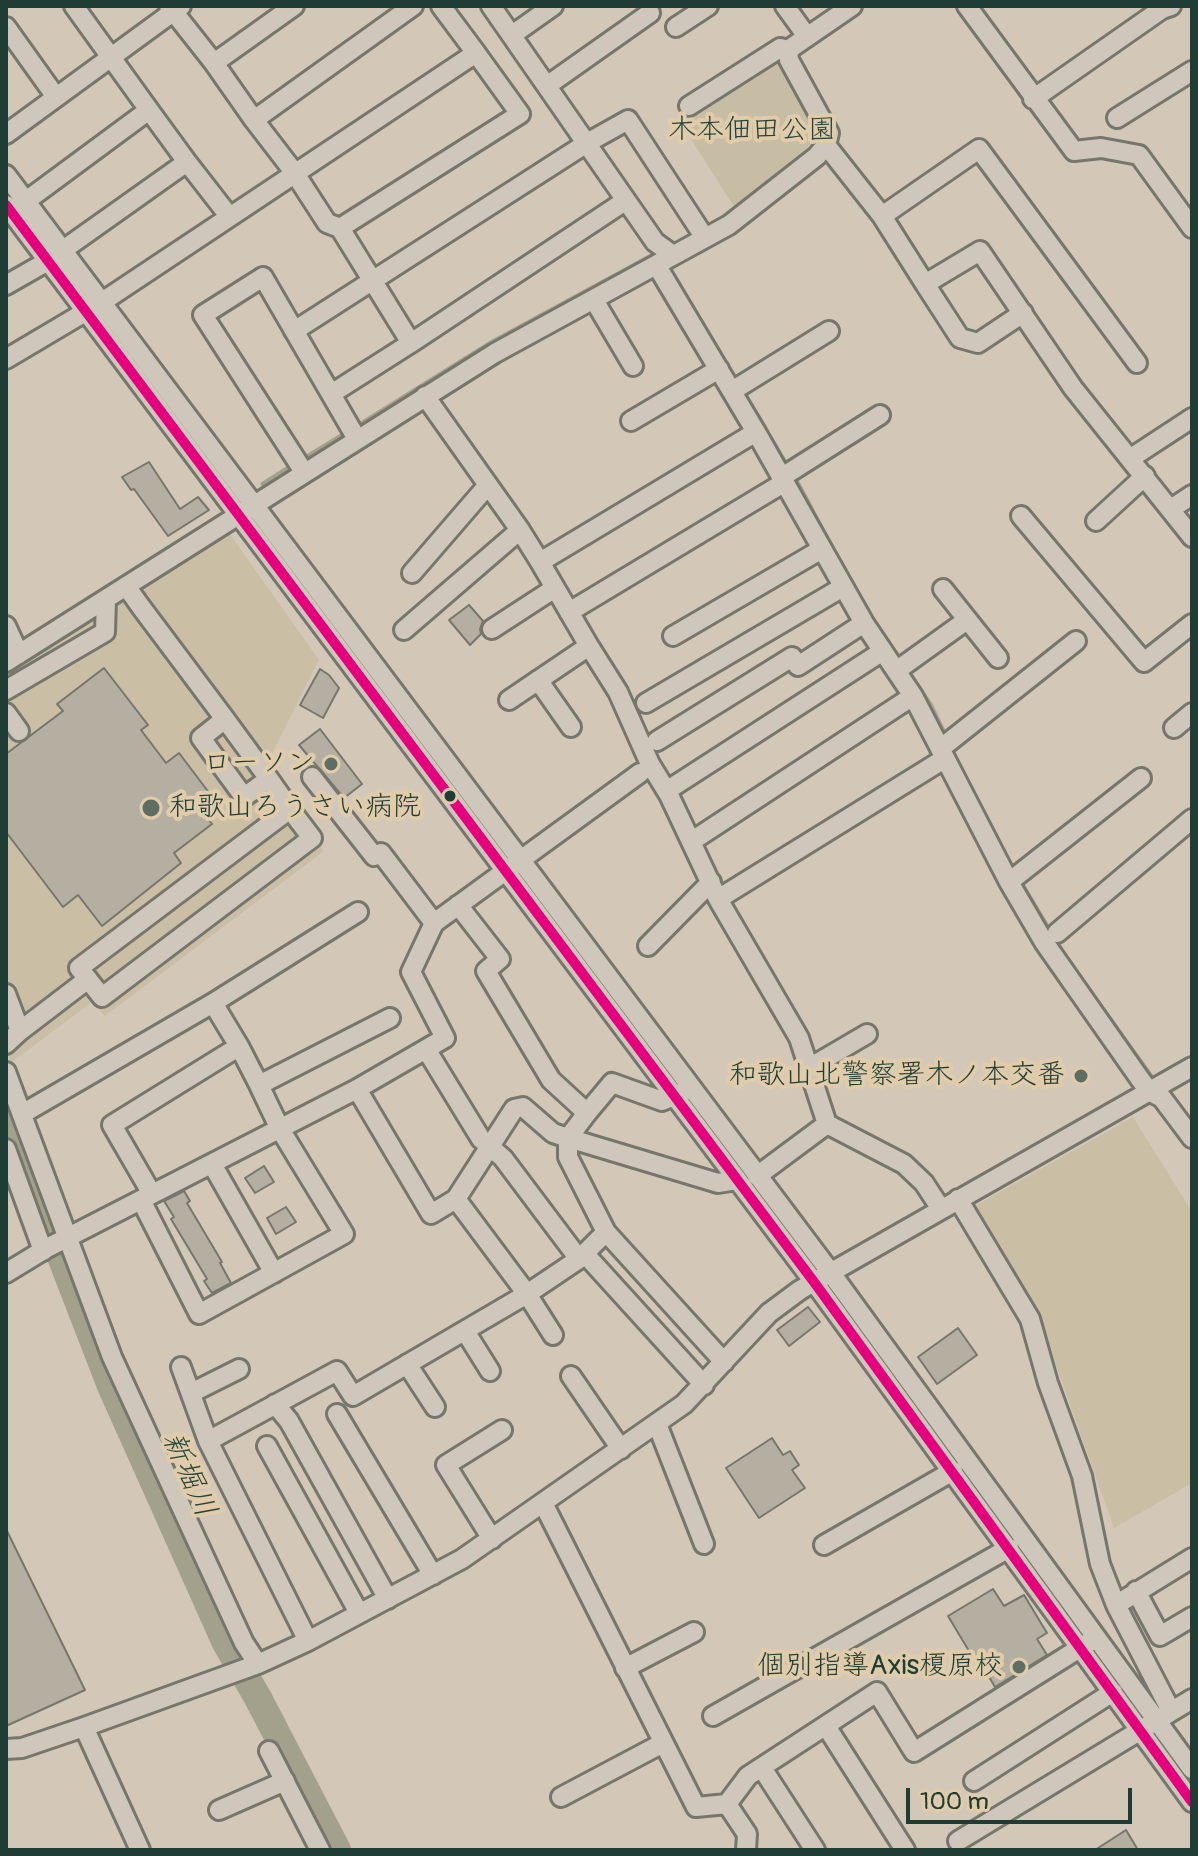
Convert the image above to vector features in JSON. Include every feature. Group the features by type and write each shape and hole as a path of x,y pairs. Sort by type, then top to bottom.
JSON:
{"street":[{"path":"74,6 229,216"},
{"path":"214,63 294,6"},
{"path":"254,120 413,6"},
{"path":"340,228 520,114 441,6"},
{"path":"491,6 655,242 719,369 739,386 756,432 788,475 843,587 883,651 902,666 913,696 946,748 1044,942 1192,1138"},
{"path":"512,35 553,6"},
{"path":"676,27 708,6"},
{"path":"785,6 806,35"},
{"path":"788,50 852,6"},
{"path":"967,6 1074,151 1101,148 1139,155 1192,228"},
{"path":"1033,99 1162,9 1171,6"},
{"path":"6,134 174,8 294,172 327,223 340,228 411,343"},
{"path":"548,85 650,13"},
{"path":"6,27 56,97"},
{"path":"689,106 780,48 788,50"},
{"path":"6,626 12,658 246,509 299,465 352,431 425,396 495,353 729,225 817,156 826,145 829,133 789,60 788,50"},
{"path":"6,359 94,307 476,53"},
{"path":"1117,118 1192,71"},
{"path":"12,208 149,110"},
{"path":"294,331 587,143 628,120 705,238"},
{"path":"826,145 882,216 960,338 978,343 1023,313"},
{"path":"882,216 979,149 1137,363"},
{"path":"6,285 55,255 187,162"},
{"path":"6,175 12,208 55,255 682,1093 737,1180 1009,1548 1089,1642 1164,1716"},
{"path":"331,394 625,201"},
{"path":"925,284 980,251 1073,388 1192,537"},
{"path":"299,465 203,315 263,277 352,431"},
{"path":"594,300 633,366"},
{"path":"739,386 829,331"},
{"path":"631,421 719,369"},
{"path":"425,396 520,530 618,692 650,764 715,890 799,1038 827,1124 904,1164 924,1183 941,1209"},
{"path":"569,612 880,415"},
{"path":"1131,458 1192,418"},
{"path":"540,562 756,432"},
{"path":"1096,521 1145,476"},
{"path":"412,573 488,485"},
{"path":"1171,509 1192,495"},
{"path":"1021,516 1144,662 1192,624"},
{"path":"404,630 520,530"},
{"path":"673,636 822,549"},
{"path":"84,973 102,997 312,838 126,586"},
{"path":"646,703 843,587"},
{"path":"492,629 555,588"},
{"path":"943,589 998,658"},
{"path":"6,690 105,632 106,600"},
{"path":"902,666 967,620"},
{"path":"657,741 792,657 798,666 864,623"},
{"path":"648,946 715,890 946,748 1076,641"},
{"path":"509,700 589,646"},
{"path":"674,786 883,651"},
{"path":"538,680 571,727"},
{"path":"692,841 913,696"},
{"path":"6,713 19,731"},
{"path":"1174,728 1192,713"},
{"path":"225,719 201,738 218,762 244,797 269,779"},
{"path":"6,1273 55,1244 357,1089 445,1038 411,972 434,923 640,773"},
{"path":"312,777 374,856 381,853 434,923"},
{"path":"1014,879 1141,778"},
{"path":"13,1038 84,973 290,809"},
{"path":"1057,933 1192,819"},
{"path":"458,905 500,959 486,971 551,1080 587,1113"},
{"path":"22,1114 213,1003 358,912"},
{"path":"6,994 13,1038"},
{"path":"213,1003 240,1048 280,1129 344,1234 199,1314 112,1125 240,1048"},
{"path":"259,1085 390,1018"},
{"path":"809,1068 867,1034"},
{"path":"426,1049 481,1139 503,1158 582,1256 704,1385"},
{"path":"6,1749 22,1748 255,1665 308,1641 433,1575 492,1539 684,1404 769,1313 814,1282 1192,1067"},
{"path":"6,1072 22,1114 55,1244"},
{"path":"682,1093 662,1101 612,1083 568,1138 568,1157 606,1232 724,1362"},
{"path":"357,1089 431,1214 456,1199 514,1109 523,1107 553,1133 718,1183 737,1180"},
{"path":"682,1093 757,1176 831,1273 1089,1642 1113,1692 1192,1802"},
{"path":"757,1176 827,1124"},
{"path":"6,1149 10,1173 55,1244 112,1357 255,1665"},
{"path":"212,1164 274,1273"},
{"path":"456,1199 527,1294 553,1335"},
{"path":"958,1199 1030,1319 1048,1383 1082,1476 1100,1564 1164,1716 1192,1769"},
{"path":"208,1441 337,1371 353,1396 527,1294 582,1256 606,1232"},
{"path":"465,1331 490,1371"},
{"path":"407,1364 435,1407"},
{"path":"181,1367 208,1441 308,1641"},
{"path":"191,1393 239,1369"},
{"path":"571,1376 621,1449"},
{"path":"275,1404 289,1421 388,1599"},
{"path":"337,1414 433,1575"},
{"path":"657,1424 704,1544"},
{"path":"492,1539 446,1465 502,1430"},
{"path":"267,1446 359,1613"},
{"path":"824,1545 953,1471"},
{"path":"543,1503 696,1807 727,1804 748,1776 877,1692 914,1752 1089,1642"},
{"path":"713,1716 1009,1548"},
{"path":"1116,1605 1192,1558"},
{"path":"1136,1591 1160,1636 1192,1617"},
{"path":"625,1668 694,1632"},
{"path":"974,1781 1113,1692"},
{"path":"958,1841 1192,1699"},
{"path":"826,1726 905,1850"},
{"path":"84,1727 140,1850"},
{"path":"561,1797 663,1743"},
{"path":"269,1751 320,1850"},
{"path":"762,1768 815,1850"},
{"path":"219,1810 285,1781"},
{"path":"727,1804 747,1834 746,1850"}],"shaded area":[{"name":"和歌山ろうさい病院","path":"229,533 319,660 266,766 324,851 105,1016 92,1002 11,1063 6,1048 6,675"},
{"path":"1133,1117 1192,1212 1192,1483 1114,1528 1040,1320 975,1206"}],"green space":[{"name":"木本佃田公園","path":"776,59 823,133 736,210 679,120"}],"building":[{"path":"149,462 180,509 198,497 209,510 168,536 122,477"},
{"path":"469,605 483,621 481,634 470,645 449,620"},
{"path":"104,668 148,725 141,730 166,763 179,753 210,794 197,804 212,824 174,853 181,863 102,926 78,895 63,907 6,832 6,754 63,711 57,704"},
{"path":"320,669 339,688 323,718 300,705"},
{"name":"ローソン","path":"320,729 362,784 344,798 299,745"},
{"path":"264,1166 274,1182 255,1193 245,1178"},
{"path":"184,1191 190,1201 187,1203 231,1283 212,1293 164,1201"},
{"path":"286,1207 296,1222 276,1234 267,1218"},
{"path":"808,1307 820,1322 789,1346 777,1330"},
{"path":"958,1328 977,1355 937,1384 918,1357"},
{"path":"772,1438 783,1455 790,1451 799,1465 792,1470 805,1488 759,1518 726,1468"},
{"path":"6,1529 85,1690 6,1726"},
{"path":"993,1589 1004,1606 1024,1595 1047,1633 1037,1639 1047,1655 995,1687 985,1670 981,1671 948,1616"},
{"path":"1126,1830 1138,1850 1095,1850"}],"waterway":[{"path":"356,427 489,344 655,254 659,258"},
{"path":"666,265 737,383"},
{"path":"742,391 798,484 842,567"},
{"path":"302,460 348,432"},
{"path":"263,484 293,465"},
{"path":"880,630 901,662"},
{"path":"907,670 931,706 946,737"},
{"path":"950,746 963,774"},
{"path":"1018,878 1066,958"},
{"path":"1084,983 1155,1082"},
{"name":"新堀川","path":"6,1115 111,1386 226,1643 337,1850"}],"transit line":[{"path":"6,205 814,1282 1192,1802"}],"place":[{"name":"ローソン","path":"331,764"},
{"name":"和歌山ろうさい病院","path":"151,808"},
{"name":"和歌山北警察署木ノ本交番","path":"1081,1076"},
{"name":"個別指導Axis榎原校","path":"1019,1667"}]}
